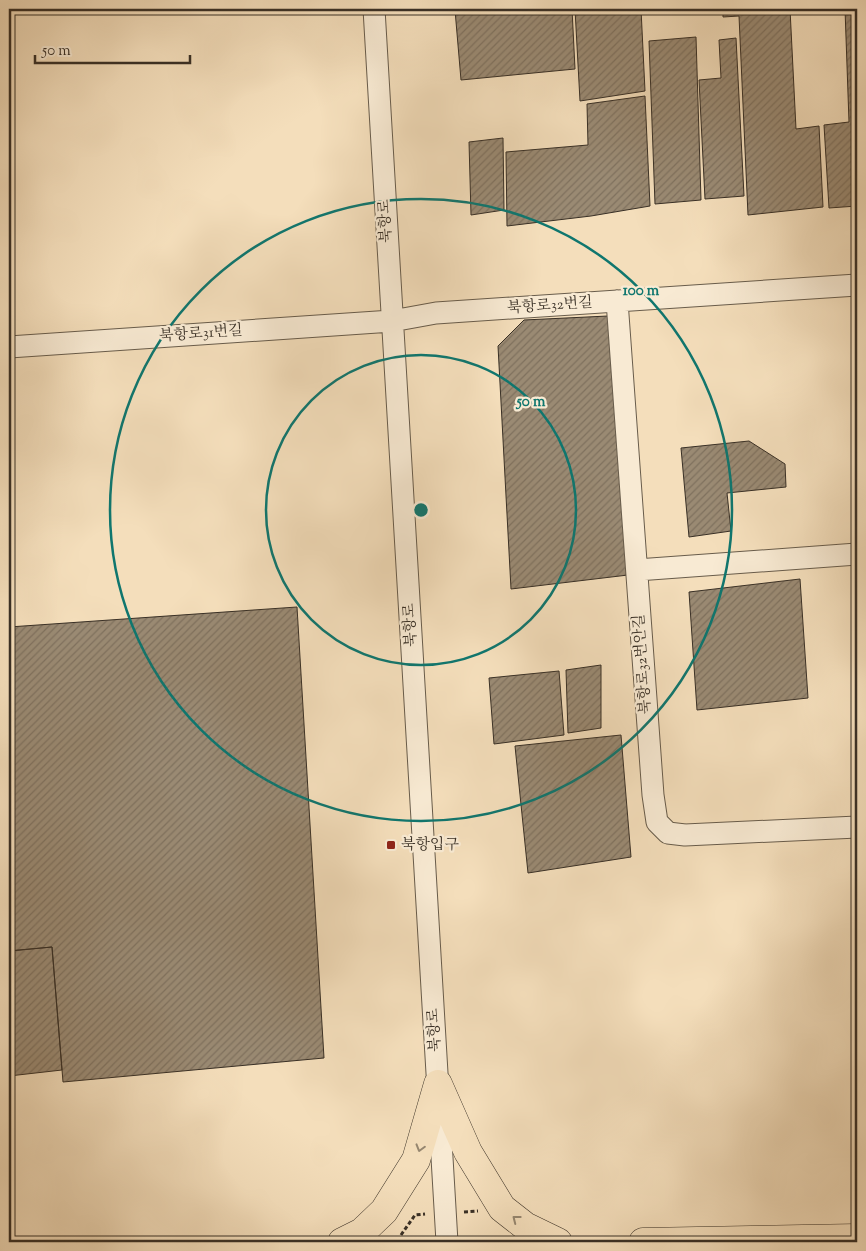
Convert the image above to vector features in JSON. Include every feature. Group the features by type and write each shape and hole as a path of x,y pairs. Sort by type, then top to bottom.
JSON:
{"main road":[{"path":"342,1242 362,1232 384,1211 416,1160 438,1084"},
{"path":"438,1084 468,1152 502,1208 525,1226 558,1242"},
{"path":"643,1242 857,1238"}],"street":[{"name":"북항로","path":"374,9 447,1242"},
{"name":"북항로32번길","path":"392,321 436,313 857,285"},
{"name":"북항로32번안길","path":"618,301 653,795 657,822 668,833 685,834 857,827"},
{"name":"북항로31번길","path":"9,347 392,321"},
{"path":"637,570 857,554"}],"path":[{"path":"400,1235 415,1215"}],"building":[{"path":"572,9 575,69 461,80 455,10"},
{"path":"575,9 641,9 645,91 580,101"},
{"path":"723,9 790,9 796,129 819,126 823,207 748,215 739,16 723,17"},
{"path":"845,9 857,9 857,206 829,208 824,125 849,122"},
{"path":"696,37 701,200 655,204 649,41"},
{"path":"736,38 744,196 705,199 699,80 721,78 719,40"},
{"path":"645,96 650,206 591,216 507,226 506,152 588,145 587,104"},
{"path":"503,138 504,210 471,215 469,142"},
{"path":"608,316 628,575 511,589 498,346 524,320"},
{"path":"749,441 785,464 786,487 727,493 731,531 689,537 681,448"},
{"path":"800,579 808,698 697,710 689,592"},
{"path":"297,607 324,1058 63,1082 52,947 9,951 9,627"},
{"path":"601,665 601,728 568,733 566,670"},
{"path":"559,671 564,735 494,744 489,678"},
{"path":"621,735 631,857 528,873 515,746"},
{"path":"52,947 62,1070 9,1076 9,951"}],"place":[{"name":"북항입구","path":"391,845"}]}
